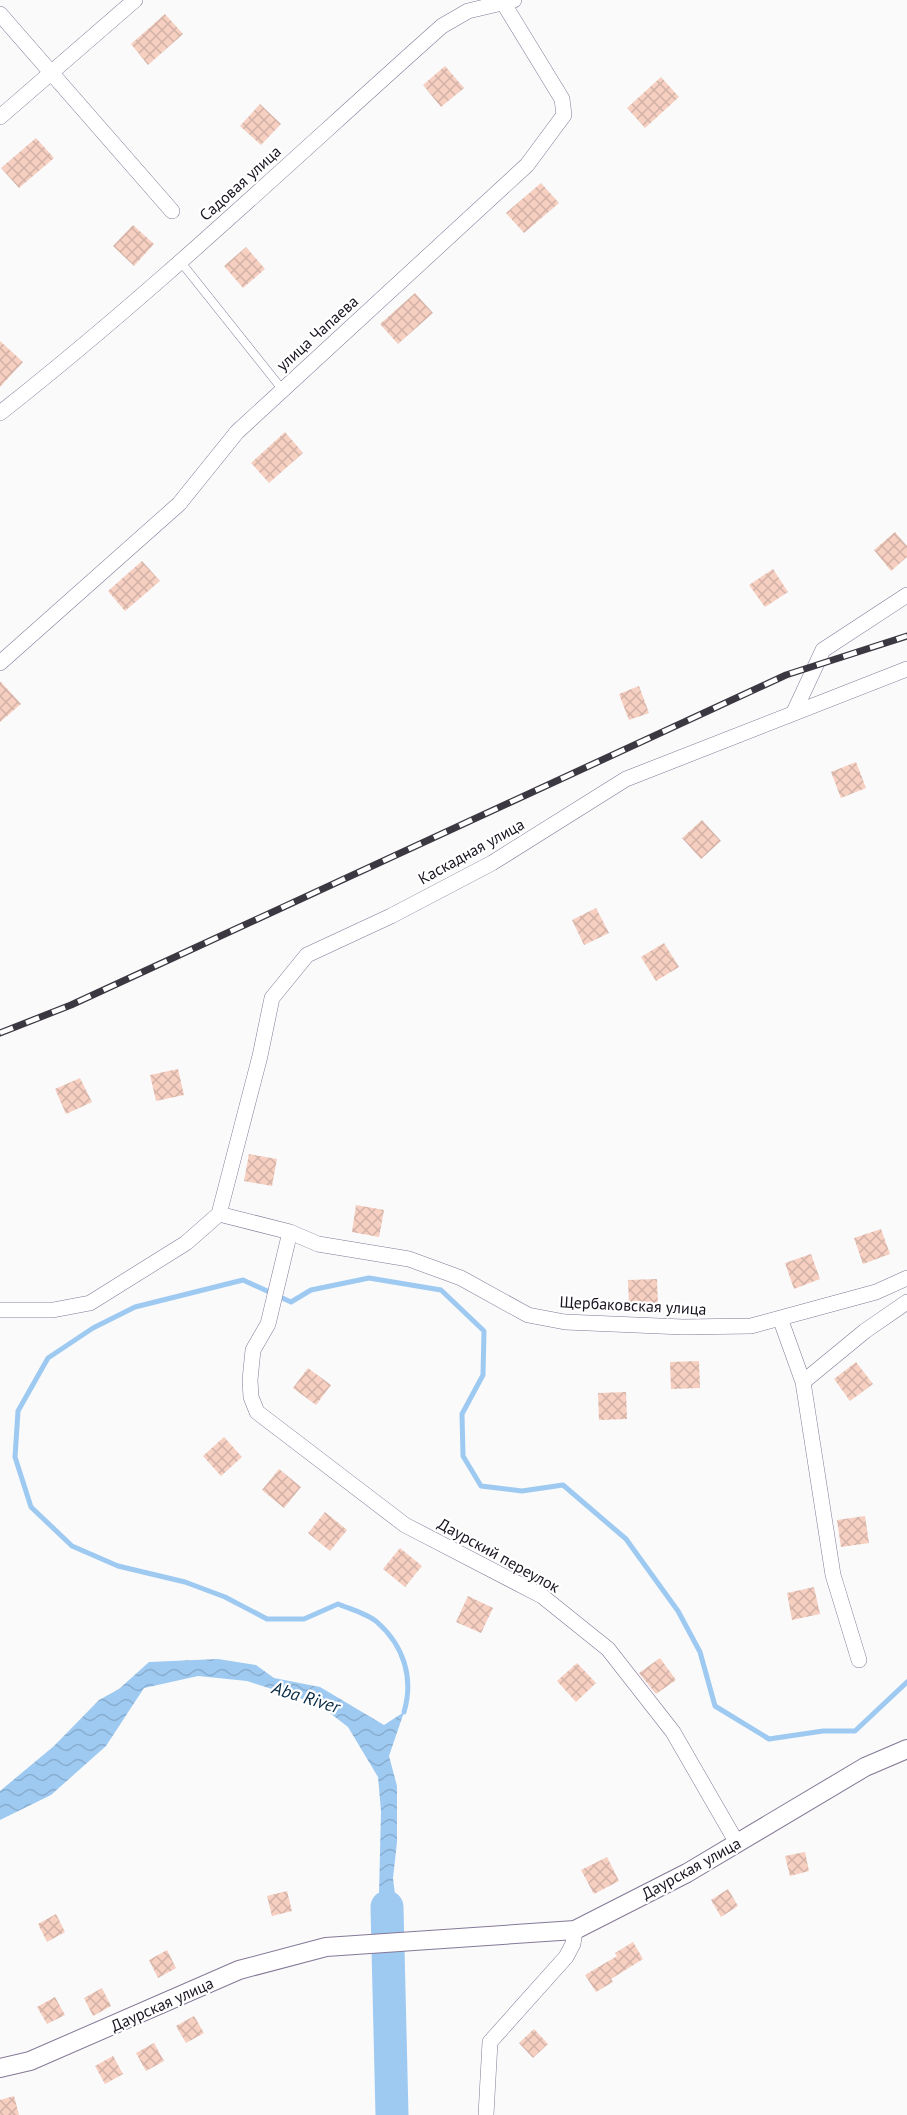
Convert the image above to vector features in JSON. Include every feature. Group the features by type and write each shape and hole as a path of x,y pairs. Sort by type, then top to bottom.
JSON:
{"street":[{"path":"0,117 135,0"},
{"name":"Садовая улица","path":"0,413 52,372 180,261 442,26 477,8 509,2"},
{"name":"улица Чапаева","path":"0,663 179,504 237,432 527,165 564,116 562,99 509,2"},
{"path":"0,14 172,211"},
{"path":"794,712 823,650 907,595"},
{"name":"Каскадная улица","path":"219,1214 260,1056 272,998 307,955 391,916 492,863 626,779 907,669"},
{"path":"3,1310 53,1310 90,1303 186,1243 219,1214"},
{"name":"Щербаковская улица","path":"219,1214 290,1232 318,1244 409,1259 461,1278 528,1315 564,1322 706,1327 751,1326 876,1292 907,1278"},
{"name":"Даурский переулок","path":"290,1232 268,1324 253,1350 251,1397 257,1412 405,1525 542,1596 608,1649 673,1732 737,1843"},
{"path":"803,1382 865,1331 907,1302"},
{"path":"780,1318 803,1382 833,1575 859,1660"},
{"name":"Даурская улица","path":"0,2068 30,2061 239,1970 326,1947 460,1936 575,1930 687,1873 865,1767 907,1749"},
{"path":"486,2115 490,2042 566,1957 573,1944 575,1930"}],"lane":[{"path":"180,261 282,389"}],"water":[{"path":"218,1659 256,1665 274,1678 320,1687 384,1725 404,1712 389,1756 397,1786 397,1842 393,1878 400,1936 378,1936 381,1811 378,1777 348,1727 318,1704 247,1681 198,1676 144,1688 106,1746 51,1795 0,1820 0,1791 54,1746 99,1700 119,1689 149,1662"}],"building":[{"path":"165,14 183,34 148,65 131,44"},
{"path":"445,66 464,88 441,107 423,85"},
{"path":"661,77 679,97 645,128 627,108"},
{"path":"260,104 281,124 261,145 240,126"},
{"path":"36,138 54,158 19,188 1,168"},
{"path":"541,183 559,203 524,233 506,213"},
{"path":"133,225 154,244 134,266 113,246"},
{"path":"246,247 265,269 243,288 224,266"},
{"path":"415,293 433,313 398,344 380,324"},
{"path":"0,341 23,362 0,387"},
{"path":"285,432 303,453 269,483 251,463"},
{"path":"895,532 907,546 907,557 891,571 874,550"},
{"path":"142,561 160,581 125,611 108,591"},
{"path":"773,569 788,592 765,607 749,585"},
{"path":"0,681 21,704 0,722"},
{"path":"639,686 649,713 629,720 619,694"},
{"path":"856,762 866,788 841,798 831,772"},
{"path":"702,820 721,841 701,859 682,838"},
{"path":"596,908 609,933 584,945 572,920"},
{"path":"664,943 679,967 656,981 641,957"},
{"path":"178,1069 184,1095 156,1101 150,1075"},
{"path":"80,1078 92,1102 66,1114 55,1089"},
{"path":"249,1154 277,1159 272,1186 244,1181"},
{"path":"356,1205 384,1210 379,1237 352,1232"},
{"path":"881,1229 890,1254 863,1264 854,1238"},
{"path":"811,1254 820,1279 794,1289 785,1263"},
{"path":"657,1279 658,1306 629,1307 628,1280"},
{"path":"699,1361 700,1388 671,1389 670,1362"},
{"path":"856,1362 873,1384 850,1401 834,1379"},
{"path":"308,1368 331,1385 316,1405 293,1388"},
{"path":"626,1392 627,1419 599,1420 598,1393"},
{"path":"224,1437 242,1457 221,1476 203,1456"},
{"path":"279,1469 301,1487 284,1508 262,1490"},
{"path":"325,1512 347,1530 330,1551 308,1533"},
{"path":"865,1516 869,1543 841,1547 837,1520"},
{"path":"400,1548 422,1566 405,1587 383,1569"},
{"path":"814,1587 820,1614 792,1620 787,1593"},
{"path":"468,1596 493,1608 481,1633 456,1622"},
{"path":"660,1658 676,1680 656,1694 639,1673"},
{"path":"577,1663 596,1683 576,1702 557,1681"},
{"path":"805,1852 809,1871 790,1876 785,1856"},
{"path":"607,1857 619,1881 594,1894 581,1870"},
{"path":"728,1889 738,1906 721,1917 711,1900"},
{"path":"287,1891 292,1911 272,1916 267,1896"},
{"path":"56,1914 65,1932 47,1942 38,1924"},
{"path":"633,1942 643,1959 611,1979 613,1982 596,1992 585,1975 617,1956 615,1953"},
{"path":"167,1950 176,1968 158,1978 149,1960"},
{"path":"102,1988 111,2006 93,2016 84,1998"},
{"path":"55,1997 65,2015 47,2024 37,2007"},
{"path":"194,2016 204,2033 186,2043 176,2026"},
{"path":"534,2029 548,2044 533,2058 519,2043"},
{"path":"154,2043 164,2061 146,2071 136,2053"},
{"path":"113,2056 123,2074 105,2084 95,2066"},
{"path":"14,2096 19,2115 0,2115 0,2100"}],"waterway":[{"path":"404,1712 408,1687 400,1652 386,1631 369,1617 338,1604 304,1619 267,1619 225,1597 185,1582 118,1566 72,1546 31,1507 15,1457 18,1411 48,1358 93,1328 135,1307 243,1280 291,1302 311,1290 369,1278 441,1290 484,1331 483,1375 462,1414 463,1456 481,1486 522,1491 563,1485 626,1539 678,1611 700,1652 715,1706 769,1739 823,1731 855,1731 907,1682"},
{"name":"Aba River","path":"387,1907 392,2115"}],"railway":[{"path":"0,1033 71,1005 786,675 907,636"}]}
